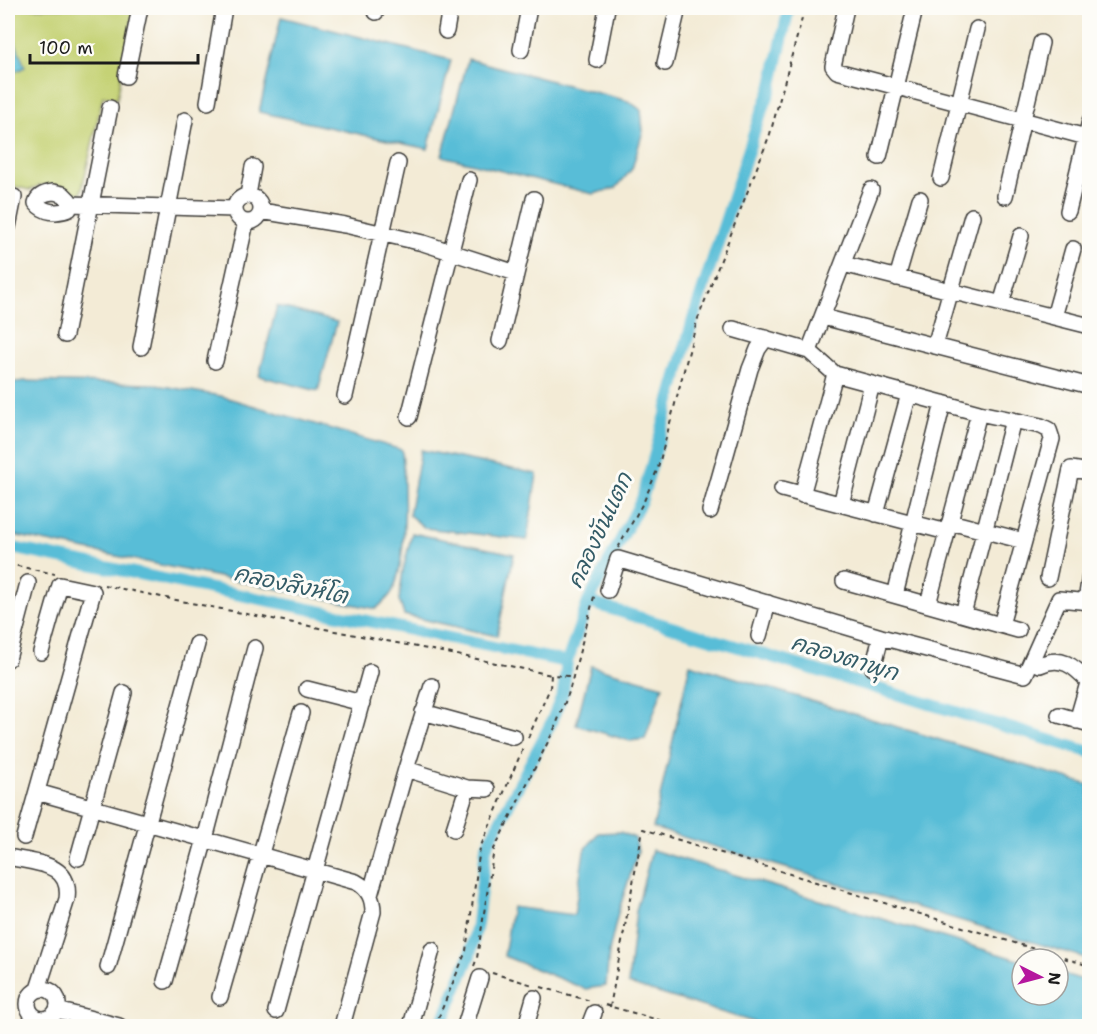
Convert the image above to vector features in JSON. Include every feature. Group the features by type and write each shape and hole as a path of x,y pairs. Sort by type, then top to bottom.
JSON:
{"street":[{"path":"126,76 140,8"},
{"path":"208,102 224,8"},
{"path":"446,30 450,8"},
{"path":"521,50 529,8"},
{"path":"597,60 607,8"},
{"path":"665,63 678,8"},
{"path":"846,8 833,66 837,71 1088,137"},
{"path":"879,157 915,9"},
{"path":"941,178 977,29"},
{"path":"1005,196 1041,43"},
{"path":"65,335 110,108"},
{"path":"141,347 185,120"},
{"path":"1068,211 1088,137 1089,122"},
{"path":"345,396 398,163"},
{"path":"248,195 253,167"},
{"path":"409,417 469,180"},
{"path":"809,351 871,190"},
{"path":"248,195 259,201 261,211 254,220 246,222 238,218 234,209 240,198 248,195"},
{"path":"8,227 11,196 37,201 39,207 45,210 62,213 69,208 70,204 234,209"},
{"path":"500,340 534,199"},
{"path":"897,278 920,200"},
{"path":"261,211 345,225 451,252 516,273"},
{"path":"935,346 972,216"},
{"path":"215,361 246,222"},
{"path":"1001,304 1021,236"},
{"path":"1054,317 1073,249"},
{"path":"843,264 1089,326"},
{"path":"823,317 1089,385"},
{"path":"733,328 809,351 836,374 979,413 1041,426 1048,430 1052,439 1001,625"},
{"path":"710,511 750,369 758,349 766,338"},
{"path":"802,495 836,374"},
{"path":"841,504 872,384"},
{"path":"876,514 909,394"},
{"path":"895,595 944,403"},
{"path":"928,604 979,413"},
{"path":"963,614 1013,420"},
{"path":"1048,578 1071,469 1089,472"},
{"path":"782,489 913,523 984,531 1024,541"},
{"path":"601,592 618,559 881,637 1025,675 1059,599 1088,602 1089,574"},
{"path":"844,581 1018,630"},
{"path":"8,659 28,583"},
{"path":"24,837 93,592 60,585 41,652"},
{"path":"759,636 768,603"},
{"path":"873,668 881,637"},
{"path":"108,967 197,644"},
{"path":"165,981 205,840 255,648"},
{"path":"1040,665 1048,661 1070,663 1089,678 1083,722 1059,715"},
{"path":"276,1011 370,672"},
{"path":"370,895 432,686"},
{"path":"307,689 362,703"},
{"path":"78,858 124,693"},
{"path":"423,712 514,737"},
{"path":"220,997 301,713"},
{"path":"406,769 467,788 487,789"},
{"path":"454,829 467,788"},
{"path":"37,792 356,882 365,888 370,895 373,907 372,918 342,1026"},
{"path":"8,857 53,867 62,874 67,887 67,899 38,989 28,999 32,1021 51,1017 57,1010 56,995 48,989 38,989"},
{"path":"411,1026 432,950"},
{"path":"465,1026 478,972"},
{"path":"526,1026 534,998"},
{"path":"57,1010 98,1023 119,1026"}],"path":[{"path":"616,552 644,501 658,468 697,321 770,134 805,8"},
{"path":"8,564 65,576"},
{"path":"99,584 553,675 570,676"},
{"path":"601,592 589,612 570,676 569,692 554,730 494,849 477,958 478,972 680,1026"},
{"path":"435,1026 466,951 480,848 550,688 553,675"},
{"path":"610,1006 643,829 1089,966"}],"green space":[{"path":"8,8 134,8 117,99 103,96 81,193 74,193 62,187 40,185 30,190 8,185"}],"water":[{"path":"281,17 451,60 428,149 259,112"},
{"path":"8,28 10,28 25,67 8,75"},
{"path":"468,59 628,101 641,110 643,131 632,169 616,188 593,194 442,156"},
{"path":"277,306 337,322 318,391 259,376"},
{"path":"25,381 150,384 221,396 402,450 403,543 401,562 392,592 376,609 8,534 8,383"},
{"path":"421,450 537,474 527,540 425,528 409,515"},
{"path":"412,533 514,554 497,636 404,615 399,600"},
{"path":"690,664 1089,785 1089,959 1070,953 1070,947 1049,947 653,828"},
{"path":"591,666 663,686 645,739 630,741 576,725"},
{"path":"620,832 635,838 638,851 618,913 609,952 606,986 585,989 504,956 512,907 574,915 584,851 598,833"},
{"path":"652,850 1010,957 1010,1007 1070,1007 1070,976 1089,982 1089,1026 767,1026 628,984 636,911"}],"waterway":[{"name":"คลองขันแตก","path":"441,1026 470,955 477,924 486,848 550,725 563,693 567,662 588,602 642,499 694,316 758,121 771,89 789,8"},
{"name":"คลองสิงห์โต","path":"8,547 567,662"},
{"name":"คลองตาพุก","path":"588,602 1090,752"}]}
